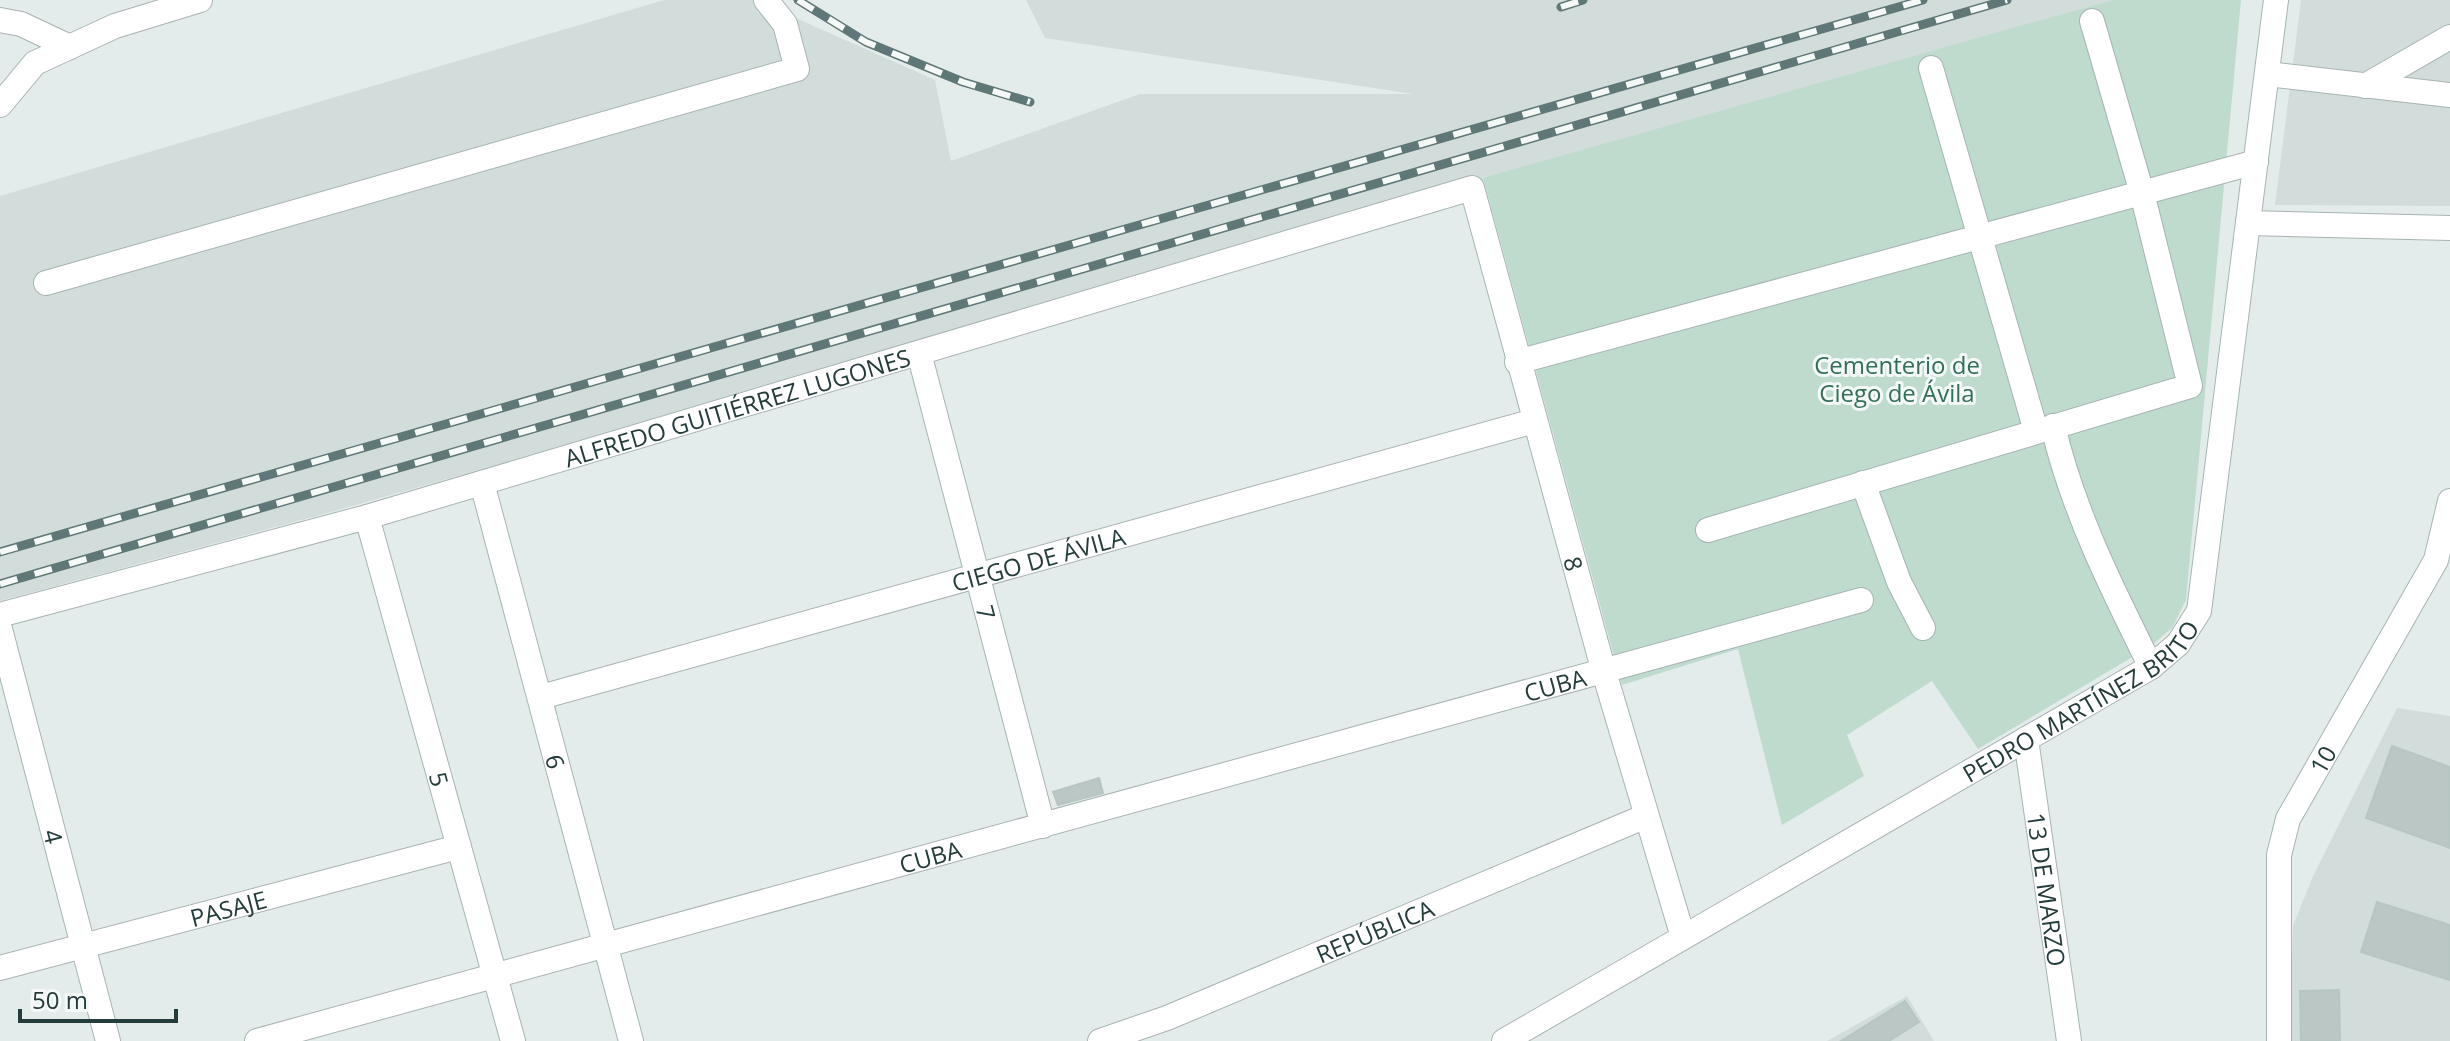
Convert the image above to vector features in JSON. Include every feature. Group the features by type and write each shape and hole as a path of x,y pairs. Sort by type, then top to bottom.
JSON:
{"street":[{"path":"0,105 35,63 137,10 200,0"},
{"path":"46,283 797,69 785,24 766,0"},
{"name":"PEDRO MARTÍNEZ BRITO","path":"1504,1041 2151,667 2178,644 2199,611 2276,0"},
{"path":"0,20 21,24 70,47"},
{"path":"1708,530 2190,386 2142,193 2092,21"},
{"path":"2365,86 2450,37"},
{"path":"1931,68 1978,237 2044,428 2060,457 2119,602 2151,667"},
{"path":"2267,74 2450,95"},
{"path":"1517,362 2256,162"},
{"name":"ALFREDO GUITIÉRREZ LUGONES","path":"0,615 367,517 1472,188"},
{"name":"8","path":"1472,188 1604,672 1683,937"},
{"path":"2248,223 2450,228"},
{"name":"7","path":"919,353 1043,826"},
{"name":"CIEGO DE ÁVILA","path":"541,697 1534,421"},
{"name":"6","path":"482,483 631,1041"},
{"path":"1863,483 1899,582 1923,628"},
{"name":"10","path":"2279,1041 2279,855 2288,819 2436,560 2450,501"},
{"name":"5","path":"367,517 513,1041"},
{"name":"CUBA","path":"257,1041 1861,600"},
{"name":"4","path":"0,629 108,1041"},
{"name":"13 DE MARZO","path":"2026,739 2069,1041"},
{"name":"REPÚBLICA","path":"1100,1041 1182,1012 1646,816"},
{"name":"PASAJE","path":"0,968 458,847"}],"shaded area":[{"path":"664,0 755,0 935,80 951,161 1140,94 1413,94 1045,38 1026,0 2112,0 335,511 0,601 0,196"},
{"path":"2301,0 2450,0 2450,206 2275,205"},
{"path":"2397,708 2450,716 2450,1041 2290,1041 2293,926 2313,876"},
{"path":"1907,996 1934,1041 1827,1041"}],"green space":[{"name":"Cementerio de Ciego de Ávila","path":"2112,0 2241,0 2186,600 2172,628 2151,646 1978,749 1932,681 1847,735 1864,776 1782,825 1738,649 1622,685 1483,178"}],"building":[{"path":"2392,746 2450,767 2450,848 2366,818"},
{"path":"1099,778 1103,793 1058,805 1053,792"},
{"path":"2377,902 2450,925 2450,980 2361,952"},
{"path":"2339,990 2340,1041 2301,1041 2300,991"},
{"path":"1905,1001 1919,1022 1889,1041 1841,1041"}],"railway":[{"path":"798,0 866,42 963,82 1030,102"},
{"path":"1561,7 1583,0"},
{"path":"0,552 1923,0"},
{"path":"0,584 2007,0"}]}
